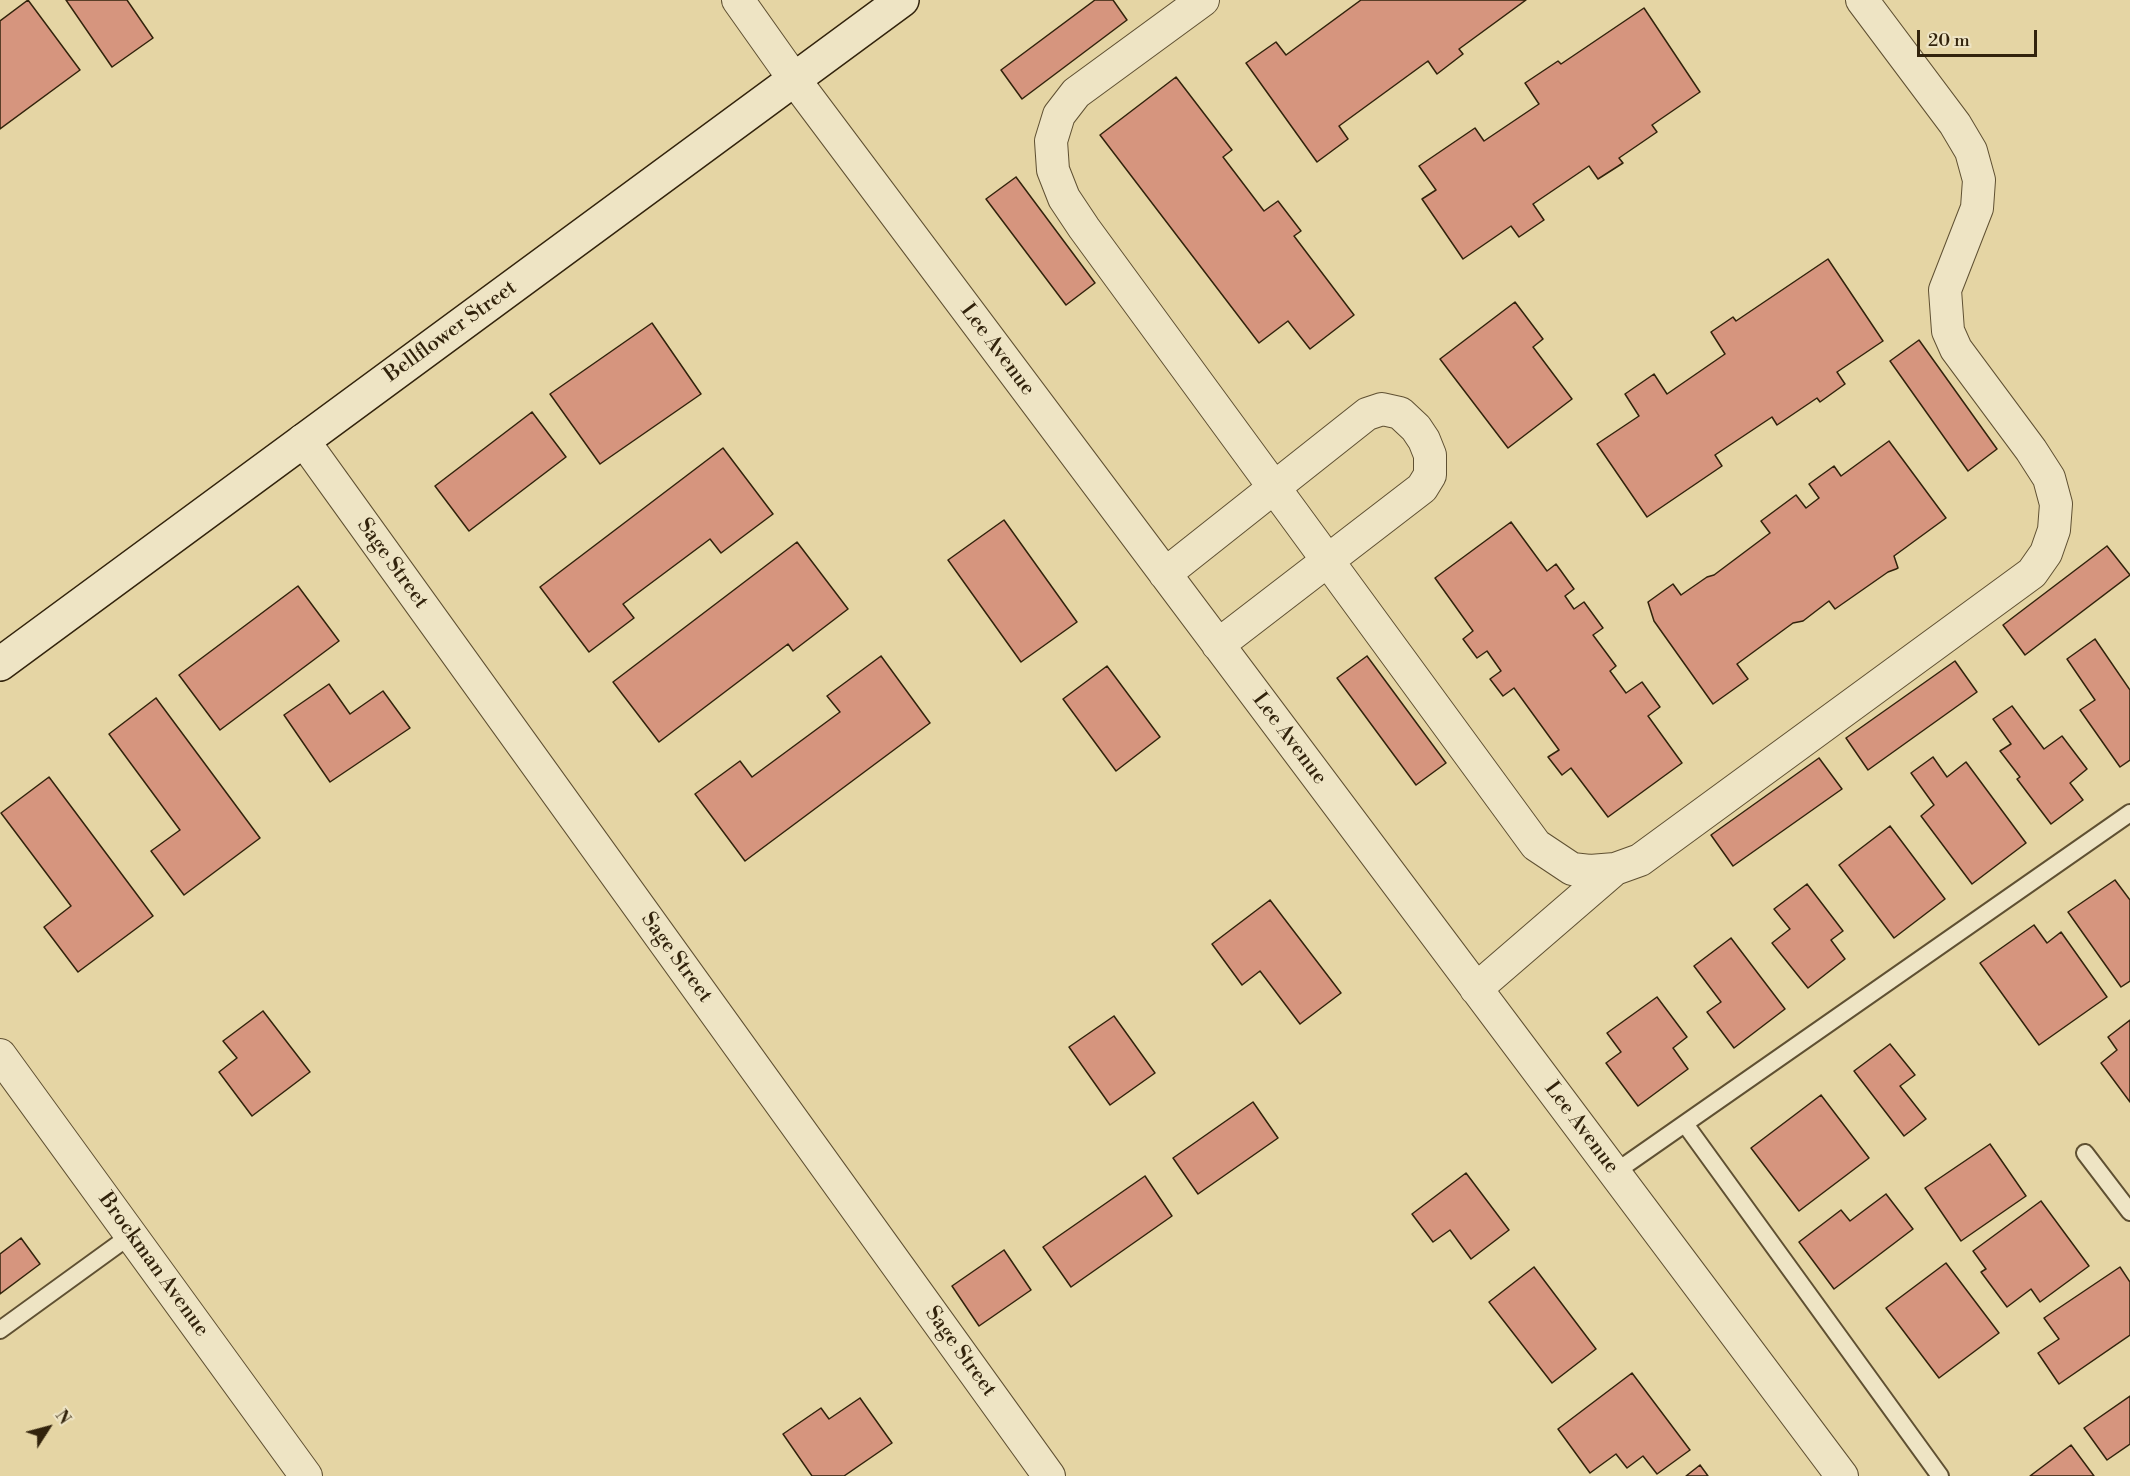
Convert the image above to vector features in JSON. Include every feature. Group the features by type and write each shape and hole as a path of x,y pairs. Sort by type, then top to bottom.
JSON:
{"street":[{"name":"Lee Avenue","path":"738,0 794,79 1842,1476"},
{"name":"Bellflower Street","path":"0,664 902,0"},
{"path":"1203,0 1076,93 1059,115 1052,141 1053,170 1064,198 1083,228 1536,845 1572,869 1590,871 1615,869 1640,860 2032,573 2046,553 2054,530 2056,504 2049,478 1956,349 1948,331 1945,290 1977,208 1979,180 1971,151 1955,124 1862,0"},
{"path":"1165,574 1367,414 1382,410 1400,413 1416,428 1430,455 1430,475 1422,488 1218,645"},
{"name":"Sage Street","path":"303,440 1049,1476"},
{"path":"1476,989 1615,869"},
{"name":"Brockman Avenue","path":"0,1055 306,1476"}],"lane":[{"path":"1614,1173 2130,813"},
{"path":"1685,1124 1940,1476"},
{"path":"2085,1153 2130,1212"},
{"path":"0,1330 131,1235"}],"building":[{"path":"28,0 80,70 0,129 0,21"},
{"path":"66,0 127,0 153,38 112,67"},
{"path":"1095,0 1113,0 1127,20 1022,99 1001,70"},
{"path":"1361,0 1526,0 1459,49 1463,54 1437,74 1428,61 1339,126 1348,139 1317,162 1246,63 1276,42 1286,55"},
{"path":"1644,8 1700,92 1652,125 1657,132 1619,158 1623,163 1598,179 1589,166 1533,204 1544,220 1519,237 1511,226 1463,259 1422,199 1436,190 1419,166 1475,128 1484,141 1539,104 1525,83 1558,61 1561,64"},
{"path":"1176,77 1232,150 1223,157 1264,211 1278,201 1301,231 1294,236 1354,315 1310,349 1288,321 1259,343 1100,135"},
{"path":"1016,177 1095,283 1066,305 986,199"},
{"path":"1828,259 1883,341 1837,372 1845,384 1820,402 1817,398 1777,425 1772,417 1715,455 1722,466 1647,517 1597,444 1639,416 1625,394 1654,374 1667,394 1725,354 1711,332 1733,317 1736,321"},
{"path":"1515,302 1543,339 1533,347 1572,399 1508,448 1440,359"},
{"path":"652,323 701,394 600,464 550,394"},
{"path":"1919,340 1997,449 1968,471 1890,361"},
{"path":"532,412 566,457 469,531 435,486"},
{"path":"1889,441 1946,518 1894,556 1898,568 1888,572 1835,609 1829,601 1803,621 1793,623 1737,664 1748,679 1713,704 1654,621 1648,602 1673,584 1681,595 1707,577 1714,575 1770,533 1761,521 1796,495 1806,508 1819,498 1809,484 1834,466 1841,476"},
{"path":"723,448 773,514 721,553 710,539 623,604 634,618 589,652 540,587"},
{"path":"1004,520 1077,622 1021,662 948,560"},
{"path":"1511,522 1547,571 1556,564 1574,589 1565,596 1574,609 1584,602 1603,628 1593,635 1616,666 1610,671 1626,693 1642,682 1660,707 1648,716 1682,763 1608,817 1571,768 1562,775 1548,757 1559,750 1514,688 1503,696 1490,679 1501,671 1487,651 1477,658 1463,639 1473,631 1435,578"},
{"path":"797,542 848,609 793,651 788,644 659,742 613,682"},
{"path":"2107,546 2130,575 2025,655 2003,625"},
{"path":"298,586 339,641 220,730 179,675"},
{"path":"2095,639 2130,690 2130,760 2120,767 2080,710 2095,700 2067,659"},
{"path":"881,656 930,723 745,861 695,794 740,761 752,777 840,712 827,696"},
{"path":"1367,656 1446,763 1416,785 1337,678"},
{"path":"1955,661 1977,692 1868,770 1846,738"},
{"path":"1107,666 1160,737 1116,771 1063,699"},
{"path":"329,684 350,714 383,691 410,728 330,782 284,715"},
{"path":"156,698 260,838 184,895 151,851 180,830 109,734"},
{"path":"2012,706 2044,749 2062,736 2087,769 2070,783 2083,800 2051,824 2017,779 2020,777 2000,751 2011,744 1993,719"},
{"path":"1933,757 1947,777 1966,762 2026,843 1972,884 1921,816 1934,805 1911,773"},
{"path":"1819,758 1842,789 1733,866 1711,835"},
{"path":"49,777 153,916 78,972 44,927 71,906 1,813"},
{"path":"1890,826 1945,899 1894,938 1839,865"},
{"path":"2115,880 2130,900 2130,981 2121,987 2068,912"},
{"path":"1807,884 1843,931 1831,940 1845,959 1808,988 1772,943 1790,929 1774,909"},
{"path":"1270,900 1341,993 1300,1024 1260,971 1242,985 1212,944"},
{"path":"2034,925 2047,943 2061,932 2107,997 2039,1045 1980,963"},
{"path":"1731,938 1785,1009 1734,1048 1707,1012 1721,1002 1694,966"},
{"path":"1657,997 1687,1037 1673,1048 1688,1069 1638,1106 1606,1063 1621,1052 1607,1033"},
{"path":"263,1011 310,1072 252,1116 219,1072 237,1058 223,1041"},
{"path":"1114,1016 1155,1073 1110,1105 1069,1047"},
{"path":"2130,1020 2130,1102 2101,1063 2117,1050 2108,1037"},
{"path":"1890,1044 1915,1075 1900,1086 1926,1119 1904,1136 1854,1071"},
{"path":"1821,1095 1869,1158 1799,1211 1751,1148"},
{"path":"1253,1102 1278,1138 1198,1194 1173,1158"},
{"path":"1990,1144 2026,1196 1961,1241 1925,1188"},
{"path":"1466,1173 1509,1230 1471,1259 1450,1230 1433,1242 1412,1214"},
{"path":"1145,1176 1172,1216 1071,1287 1043,1247"},
{"path":"1886,1194 1913,1229 1834,1289 1799,1242 1841,1210 1850,1221"},
{"path":"2041,1201 2089,1266 2040,1302 2031,1289 2007,1307 1981,1272 1986,1269 1973,1251"},
{"path":"21,1238 40,1264 0,1294 0,1254"},
{"path":"1004,1250 1031,1290 979,1326 952,1286"},
{"path":"1946,1263 1999,1333 1939,1378 1886,1308"},
{"path":"1534,1267 1596,1349 1552,1383 1489,1302"},
{"path":"2120,1267 2130,1282 2130,1335 2059,1384 2038,1353 2059,1339 2044,1318"},
{"path":"1632,1373 1690,1450 1657,1474 1643,1456 1627,1468 1616,1454 1590,1473 1558,1429"},
{"path":"2130,1396 2130,1444 2107,1460 2084,1428"},
{"path":"860,1398 892,1443 844,1476 812,1476 783,1434 821,1408 829,1419"},
{"path":"2071,1445 2094,1476 2030,1476"},
{"path":"1700,1465 1708,1476 1686,1476"}]}
